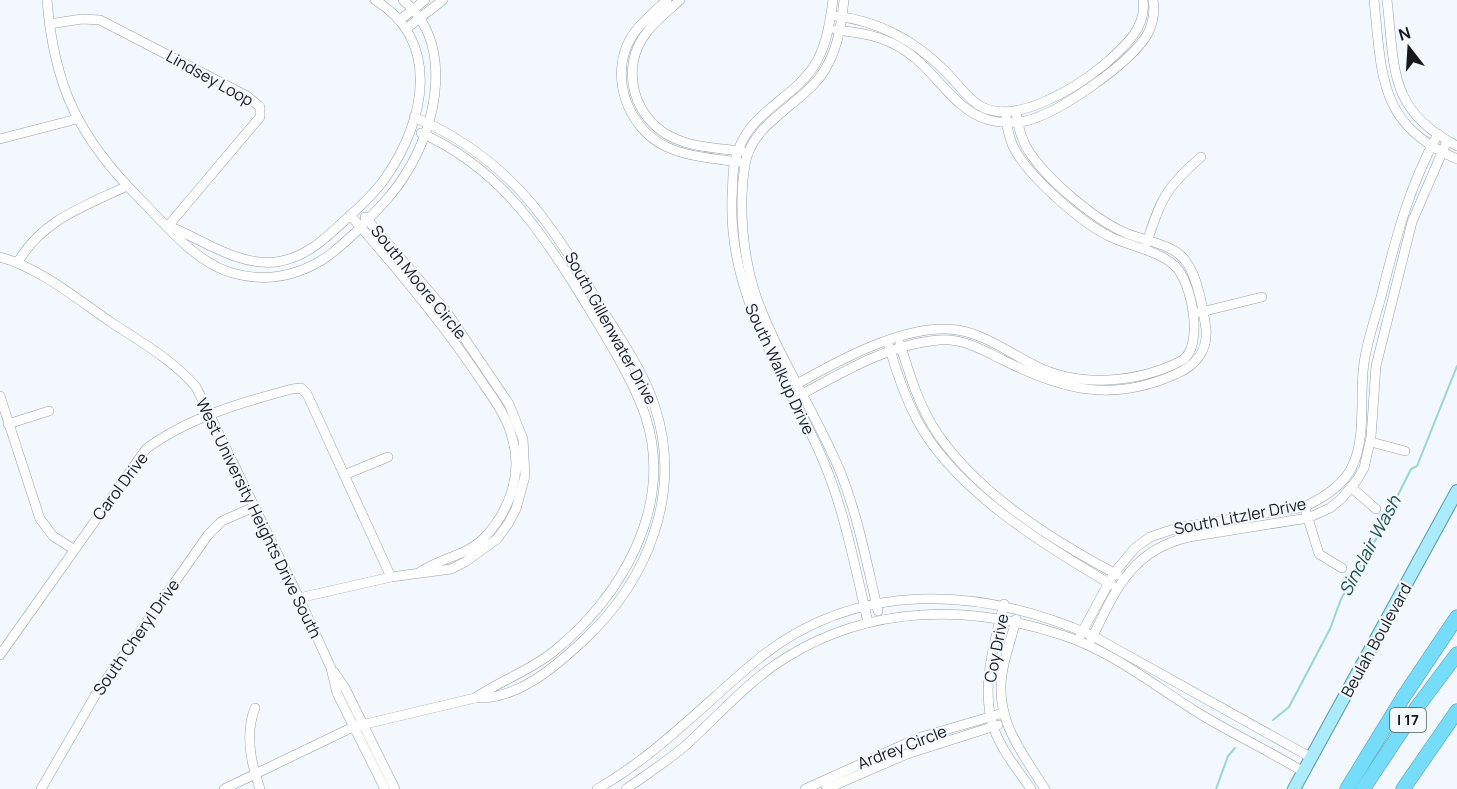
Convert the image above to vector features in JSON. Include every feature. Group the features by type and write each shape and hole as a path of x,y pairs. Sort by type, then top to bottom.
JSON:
{"highway":[{"path":"1347,789 1457,617"},
{"name":"I 17","path":"1363,789 1413,713 1457,654"},
{"name":"I 17","path":"1402,789 1457,711"}],"main road":[{"name":"Beulah Boulevard","path":"1294,789 1457,491"}],"street":[{"path":"47,0 58,71 76,119 98,151 127,186 179,239 221,268 250,276 267,277 283,276 320,262 364,223 405,175 429,123 436,71 434,53 420,18 403,0"},
{"path":"168,226 234,257 273,262 311,249 354,212 385,178 410,129 420,79 420,62 407,28 401,19 375,0"},
{"path":"401,19 425,0"},
{"path":"407,28 443,0"},
{"path":"667,0 641,23 624,52 622,81 627,105 643,130 667,148 745,163"},
{"path":"680,0 646,32 637,48 632,75 637,103 653,124 674,138 749,153"},
{"name":"South Walkup Drive","path":"833,0 828,29 813,68 758,118 742,140 734,161 732,227 739,272 749,309 822,459 842,511 868,622"},
{"name":"South Walkup Drive","path":"844,0 835,51 821,75 760,132 749,153 745,163 744,225 753,285 763,311 841,474 854,512 880,619"},
{"path":"831,16 877,26 910,41 921,48 976,103 1012,117 1041,103 1104,65 1136,32 1143,12 1143,0"},
{"path":"828,29 873,35 892,42 916,59 953,97 979,117 1035,118 1073,97 1125,60 1142,42 1150,27 1154,12 1153,0"},
{"path":"1374,0 1383,77 1388,96 1398,117 1431,146 1457,159"},
{"path":"1387,0 1401,95 1423,125 1457,146"},
{"name":"Lindsey Loop","path":"49,24 82,19 100,20 237,90 260,107 260,117 168,226"},
{"name":"South Gillenwater Drive","path":"414,117 464,143 496,167 532,202 566,246 654,405 665,470 661,509 652,543 641,566 590,634 551,668 515,691 491,699 475,698"},
{"path":"793,399 890,352 941,340 961,341 1044,380 1067,387 1108,391 1153,383 1187,370 1197,360 1206,342 1198,312 1181,273 1145,245 1114,239 1080,219 1025,165 1012,144 1012,117"},
{"path":"0,139 76,119"},
{"name":"South Gillenwater Drive","path":"224,789 353,727 475,698 525,672 578,629 619,579 630,562 649,506 653,462 646,419 637,396 586,304 539,228 520,207 474,165 445,144 410,129"},
{"name":"South Litzler Drive","path":"1077,641 1114,573 1135,548 1165,531 1304,507 1333,490 1352,467 1359,445 1367,353 1400,220 1438,134"},
{"name":"South Litzler Drive","path":"1088,646 1118,588 1140,559 1172,541 1308,518 1330,508 1352,488 1364,468 1371,442 1379,351 1412,222 1447,141"},
{"path":"1145,245 1157,208 1165,193 1201,157"},
{"path":"18,262 28,244 42,230 71,212 127,186"},
{"name":"South Moore Circle","path":"298,598 391,577 451,569 479,555 497,538 516,509 525,476 523,439 509,404 446,311 354,212"},
{"name":"West University Heights Drive South","path":"0,258 18,262 174,364 196,387 212,415 331,668 345,688 364,724 387,778 395,789"},
{"path":"1198,312 1262,297"},
{"path":"788,389 887,341 939,330 956,330 986,340 1055,374 1081,379 1123,379 1167,367 1190,354 1198,312"},
{"path":"898,338 923,408 951,451 1027,521 1125,578"},
{"path":"887,341 918,421 944,458 1025,531 1118,588"},
{"name":"Carol Drive","path":"2,648 146,449 157,441 212,415 301,388 307,394 391,577"},
{"path":"0,396 40,519 53,536 74,549"},
{"path":"8,424 49,411"},
{"path":"1371,442 1405,451"},
{"path":"344,475 388,457"},
{"path":"1352,488 1376,509"},
{"path":"649,506 661,509"},
{"name":"South Cheryl Drive","path":"41,789 96,694 208,535 222,521 254,507"},
{"path":"1304,507 1319,554 1342,568"},
{"path":"597,789 662,744 771,650 817,624 877,605 944,597 1004,604 1082,631 1310,757"},
{"name":"Coy Drive","path":"1004,604 989,685 991,716 999,741 1031,789"},
{"name":"Coy Drive","path":"1018,608 1002,672 1003,713 1012,738 1045,789"},
{"path":"626,789 684,746 785,658 822,638 868,622 929,613 983,616 1077,641 1302,771"},
{"name":"West University Heights Drive South","path":"331,668 337,693 385,789"},
{"path":"255,708 249,724 255,773 261,789"},
{"name":"Ardrey Circle","path":"804,789 910,741 1003,713"},
{"name":"Ardrey Circle","path":"826,789 907,754 1006,723"}],"waterway":[{"name":"Sinclair Wash","path":"1273,720 1289,707 1330,629 1341,599 1376,539 1411,469 1417,466 1457,366"},
{"name":"Sinclair Wash","path":"1216,789 1228,756 1235,748"}]}
